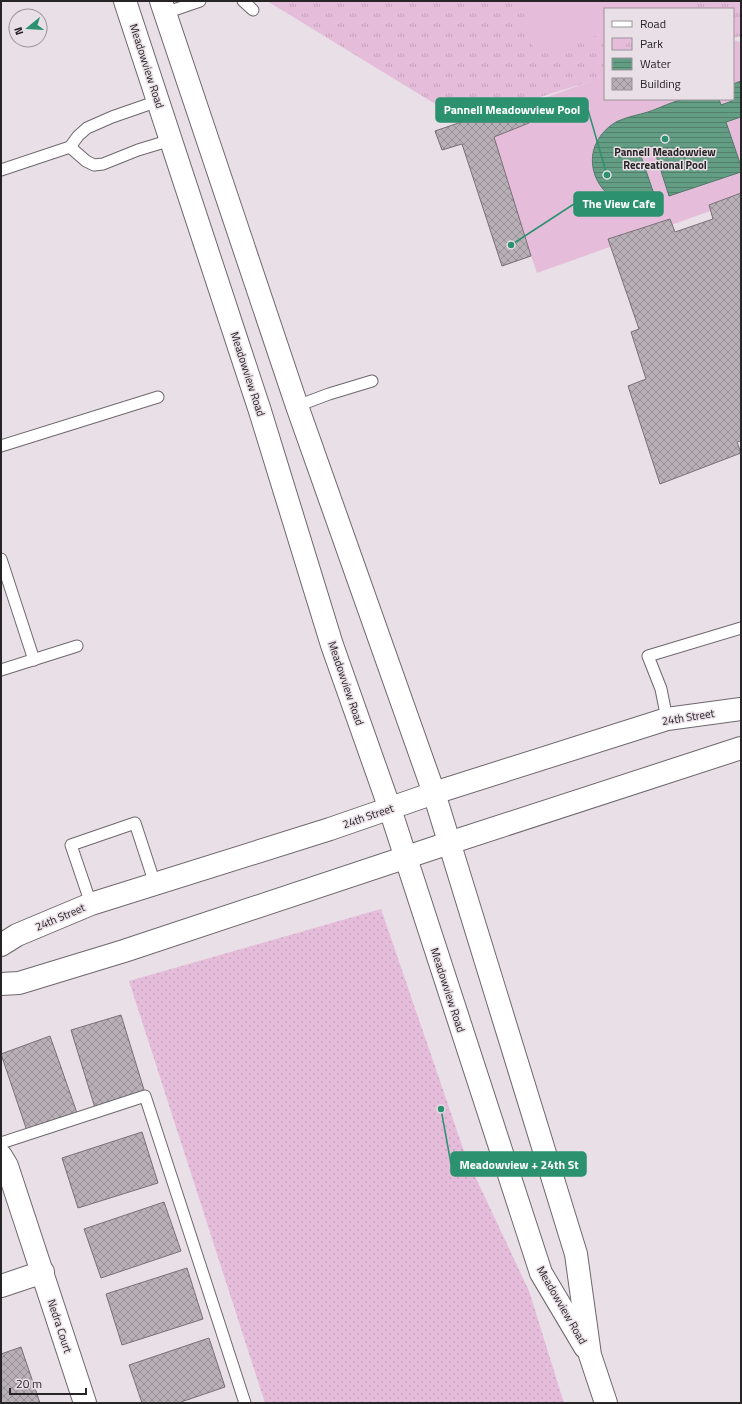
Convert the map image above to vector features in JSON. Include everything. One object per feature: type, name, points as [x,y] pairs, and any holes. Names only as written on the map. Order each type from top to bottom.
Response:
[{"type":"main road","name":"Meadowview Road","points":[[125,1],[260,411],[330,638],[390,809],[541,1273],[590,1355]]},
{"type":"main road","name":"Meadowview Road","points":[[163,7],[297,406],[434,793],[576,1254],[590,1355],[606,1403]]},
{"type":"main road","name":"24th Street","points":[[1,945],[18,935],[91,904],[390,809],[434,793],[667,718],[741,709]]},
{"type":"main road","points":[[1,984],[19,983],[124,951],[741,748]]},
{"type":"main road","name":"Nedra Court","points":[[1,1156],[7,1166],[85,1403]]},
{"type":"main road","points":[[1,1286],[43,1272]]},
{"type":"lane","points":[[163,7],[200,1]]},
{"type":"lane","points":[[243,1],[253,10]]},
{"type":"lane","points":[[1,170],[70,147],[78,136],[87,128],[112,117],[158,101]]},
{"type":"lane","points":[[70,147],[86,161],[94,165],[103,164],[138,150],[171,140]]},
{"type":"lane","points":[[297,406],[329,394],[372,381]]},
{"type":"lane","points":[[1,446],[158,397]]},
{"type":"lane","points":[[1,559],[34,660]]},
{"type":"lane","points":[[667,718],[661,689],[648,656],[741,628]]},
{"type":"lane","points":[[1,670],[77,646]]},
{"type":"lane","points":[[91,904],[71,845],[135,823],[155,884]]},
{"type":"lane","points":[[1,1143],[145,1096],[245,1403]]},
{"type":"green space","points":[[267,1],[741,1],[741,36],[734,38],[734,8],[604,8],[604,77],[463,121]]},
{"type":"green space","points":[[521,1],[707,1],[684,8],[604,8],[604,33],[535,55]]},
{"type":"green space","points":[[734,40],[741,42],[741,200],[537,273],[531,256],[502,266],[462,144],[442,150],[435,131],[523,101],[525,105],[604,76],[604,100],[734,100]]},
{"type":"green space","points":[[381,909],[466,1157],[529,1291],[564,1403],[265,1403],[129,981]]},
{"type":"water","name":"Pannell Meadowview Recreational Pool","points":[[741,81],[741,117],[726,122],[741,166],[741,172],[669,196],[653,146],[639,150],[656,200],[639,205],[623,203],[612,197],[603,189],[597,180],[593,169],[593,157],[595,145],[605,130],[616,122],[680,100],[719,100],[721,105],[734,100],[734,84]]},
{"type":"building","points":[[523,101],[529,123],[494,137],[531,256],[502,266],[462,144],[442,150],[435,131]]},
{"type":"building","points":[[741,193],[741,441],[737,442],[741,453],[660,484],[628,386],[646,379],[631,332],[639,329],[608,239],[670,219],[675,232],[713,219],[709,205]]},
{"type":"building","points":[[121,1015],[145,1093],[95,1108],[71,1030]]},
{"type":"building","points":[[50,1036],[77,1113],[27,1131],[1,1054]]},
{"type":"building","points":[[142,1132],[158,1183],[78,1208],[62,1158]]},
{"type":"building","points":[[164,1202],[181,1251],[101,1278],[84,1229]]},
{"type":"building","points":[[187,1268],[203,1319],[122,1345],[106,1294]]},
{"type":"building","points":[[209,1338],[225,1387],[178,1403],[142,1403],[129,1365]]},
{"type":"building","points":[[21,1347],[40,1403],[1,1403],[1,1354]]},
{"type":"place","name":"Pannell Meadowview Recreational Pool","points":[[665,139]]},
{"type":"place","name":"Pannell Meadowview Pool","points":[[607,175]]},
{"type":"place","name":"The View Cafe","points":[[511,245]]},
{"type":"place","name":"Meadowview + 24th St","points":[[441,1109]]}]
